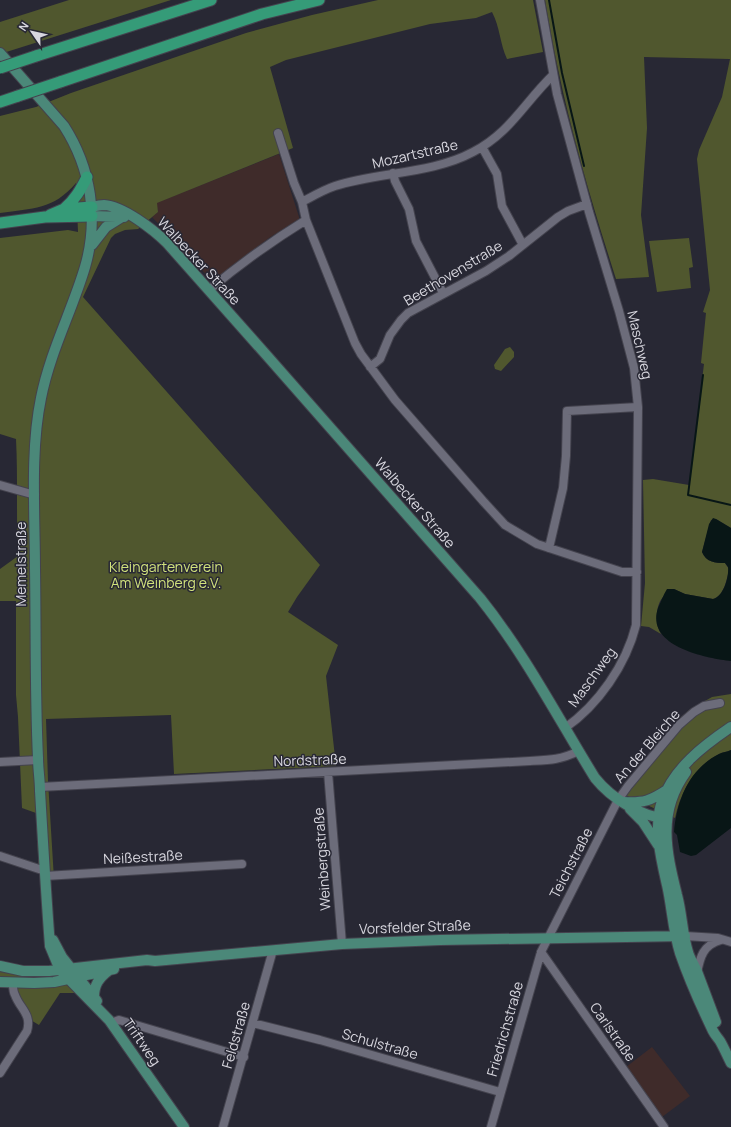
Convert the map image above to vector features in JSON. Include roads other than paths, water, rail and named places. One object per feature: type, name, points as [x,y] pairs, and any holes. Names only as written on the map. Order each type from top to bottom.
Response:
[{"type":"highway","points":[[0,68],[210,0]]},
{"type":"highway","points":[[0,102],[262,14],[319,0]]},
{"type":"highway","points":[[44,217],[64,209],[70,204],[87,177]]},
{"type":"highway","points":[[64,209],[92,211]]},
{"type":"highway","points":[[0,223],[92,211]]},
{"type":"main road","name":"Memelstraße","points":[[0,53],[64,126],[81,159],[87,177],[92,211],[92,233],[85,268],[55,348],[44,384],[38,414],[36,435],[35,495],[38,760],[50,946],[60,970],[74,979],[94,997],[110,1021]]},
{"type":"main road","name":"Walbecker Straße","points":[[92,211],[107,206],[123,210],[126,216],[155,231],[209,290],[480,598],[501,624],[595,778],[620,801],[663,818]]},
{"type":"main road","points":[[90,248],[106,227],[126,216]]},
{"type":"main road","points":[[721,1042],[719,1030],[697,973],[680,937],[680,908],[669,862],[667,839],[660,807],[667,790],[684,764],[731,727]]},
{"type":"main road","points":[[731,735],[703,755],[685,773],[663,818],[659,846],[688,974],[714,1032],[721,1042],[731,1063]]},
{"type":"main road","points":[[620,801],[635,802],[652,800],[667,790]]},
{"type":"main road","points":[[620,801],[643,822],[659,846]]},
{"type":"main road","name":"Memelstraße","points":[[49,929],[56,947],[71,969],[74,979]]},
{"type":"main road","name":"Vorsfelder Straße","points":[[0,982],[41,983],[74,979],[109,970],[148,965],[155,962],[342,944],[440,940],[680,937]]},
{"type":"main road","points":[[32,971],[40,967],[46,961],[50,946]]},
{"type":"main road","name":"Vorsfelder Straße","points":[[0,966],[32,971],[71,969],[147,960],[155,962]]},
{"type":"main road","points":[[94,997],[96,984],[100,977],[109,970]]},
{"type":"main road","name":"Triftweg","points":[[74,979],[110,1021],[184,1127]]},
{"type":"street","name":"Maschweg","points":[[540,0],[553,75],[587,204],[619,311],[634,368],[638,407],[636,625],[628,650],[612,678],[594,702],[579,718],[565,728]]},
{"type":"street","name":"Mozartstraße","points":[[302,202],[335,186],[454,160],[482,147],[513,122],[539,89],[553,75]]},
{"type":"street","points":[[278,133],[292,177],[302,202],[306,220],[355,343],[394,400],[505,525],[537,544],[622,572],[637,572]]},
{"type":"street","points":[[482,147],[497,174],[502,206],[522,245]]},
{"type":"street","points":[[393,173],[409,209],[416,242],[443,293]]},
{"type":"street","name":"Beethovenstraße","points":[[370,367],[380,359],[390,335],[400,320],[443,293],[486,271],[568,211],[587,204]]},
{"type":"street","points":[[209,290],[241,263],[270,242],[306,220]]},
{"type":"street","points":[[550,548],[563,488],[567,411],[638,407]]},
{"type":"street","points":[[0,485],[35,495]]},
{"type":"street","name":"An der Bleiche","points":[[620,801],[633,780],[679,725],[699,709],[708,705],[720,703]]},
{"type":"street","name":"Nordstraße","points":[[40,787],[551,760],[566,757],[579,751]]},
{"type":"street","points":[[0,762],[38,760]]},
{"type":"street","name":"Weinbergstraße","points":[[328,772],[342,944]]},
{"type":"street","name":"Teichstraße","points":[[547,939],[620,801]]},
{"type":"street","points":[[0,856],[45,873]]},
{"type":"street","name":"Neißestraße","points":[[45,873],[242,864]]},
{"type":"street","points":[[680,937],[729,941]]},
{"type":"street","name":"Friedrichstraße","points":[[491,1127],[541,952],[547,939]]},
{"type":"street","points":[[697,973],[702,952],[711,943],[729,941]]},
{"type":"street","name":"Feldstraße","points":[[223,1127],[273,950]]},
{"type":"street","name":"Carlstraße","points":[[541,952],[664,1127]]},
{"type":"street","points":[[0,1073],[27,1031],[29,1024],[27,1016],[14,995],[13,983]]},
{"type":"street","points":[[110,1021],[119,1020],[244,1057]]},
{"type":"street","name":"Schulstraße","points":[[253,1023],[320,1040],[500,1092]]},
{"type":"waterway","points":[[549,0],[562,73],[584,166]]},
{"type":"waterway","points":[[703,375],[688,495],[731,505]]},
{"type":"park label","name":"Kleingartenverein Am Weinberg e.V.","points":[[166,576]]}]
